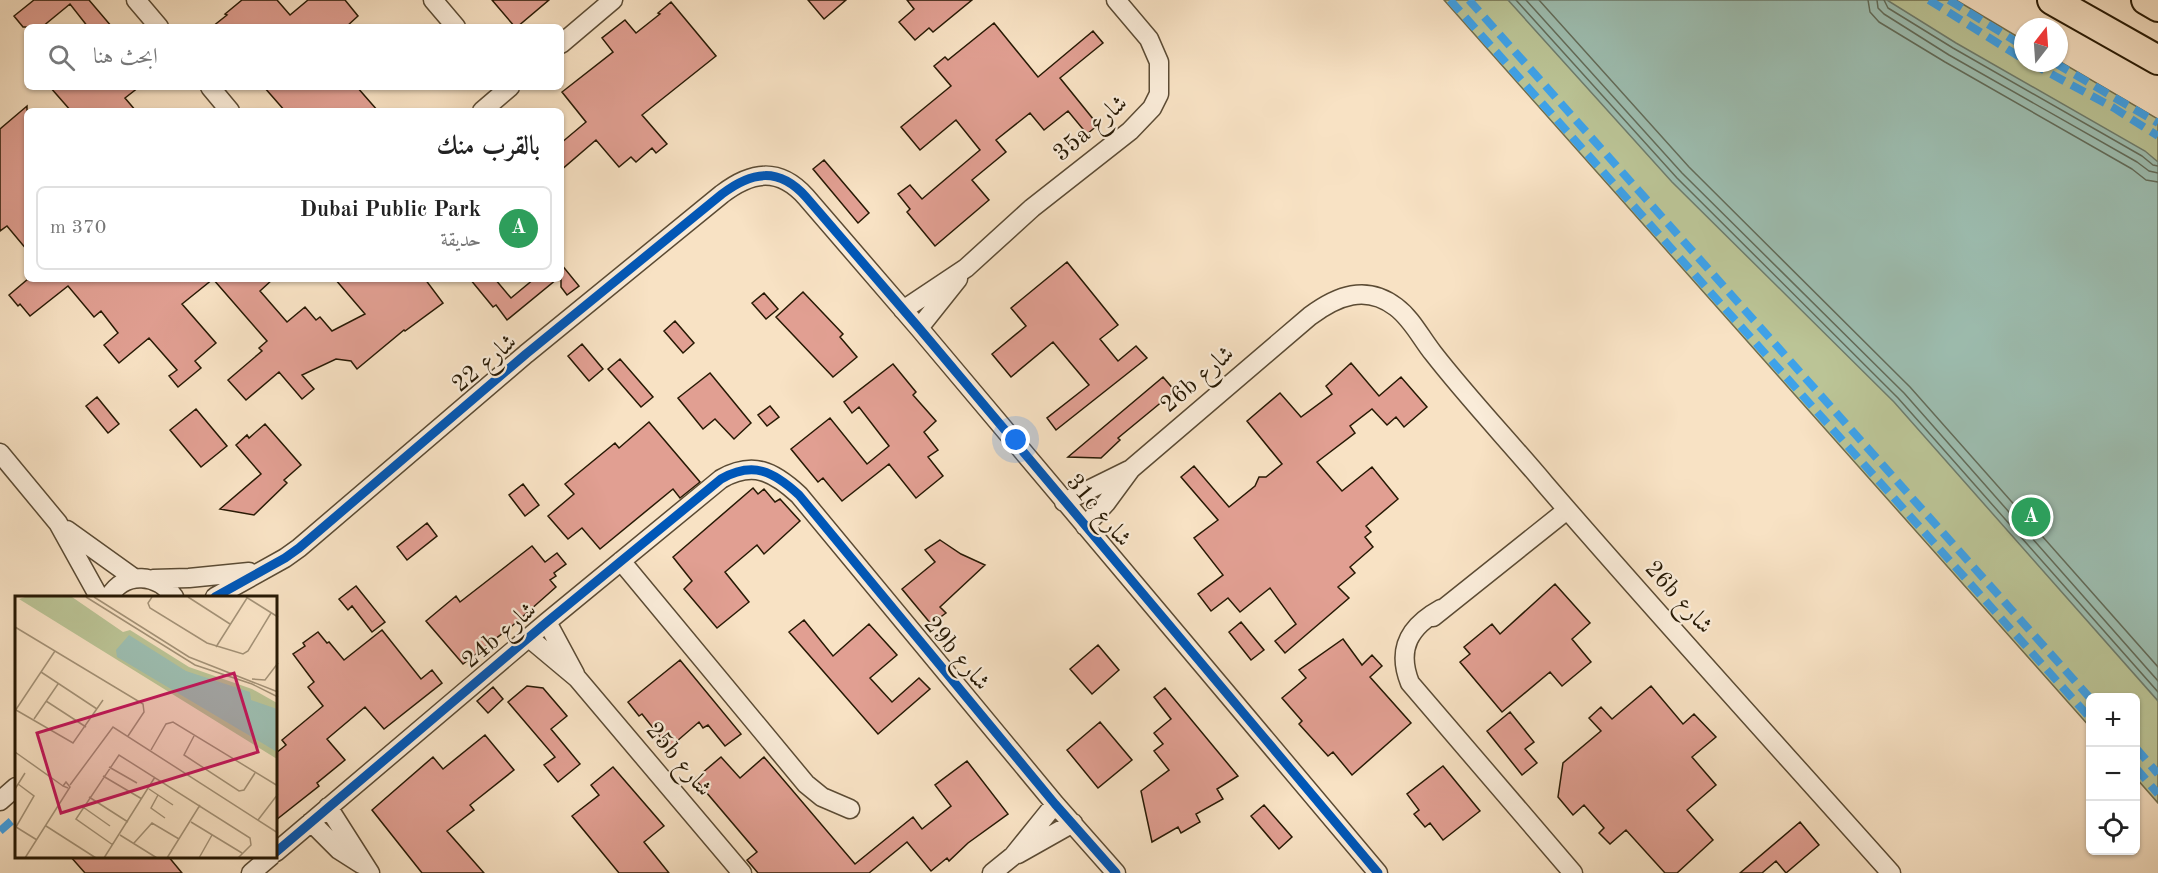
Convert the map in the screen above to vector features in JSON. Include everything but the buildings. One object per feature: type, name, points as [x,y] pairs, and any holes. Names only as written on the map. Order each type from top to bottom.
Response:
[{"type":"main road","points":[[2052,0],[2158,60]]},
{"type":"main road","points":[[2146,0],[2158,7]]},
{"type":"street","points":[[136,0],[156,24]]},
{"type":"street","points":[[433,0],[453,24]]},
{"type":"street","points":[[564,41],[613,0]]},
{"type":"street","name":"35a شارع","points":[[903,310],[966,268],[1032,208],[1130,131],[1152,108],[1159,94],[1159,62],[1149,39],[1116,0]]},
{"type":"street","points":[[212,90],[228,108]]},
{"type":"street","points":[[485,108],[506,90]]},
{"type":"street","name":"شارع 22","points":[[217,596],[285,558],[337,517],[526,354],[733,185],[752,176],[768,175],[783,179]]},
{"type":"street","name":"31c شارع","points":[[783,179],[800,190],[919,328],[1377,873]]},
{"type":"street","name":"35a شارع","points":[[919,328],[966,268]]},
{"type":"street","name":"26b شارع","points":[[1085,526],[1106,503],[1131,469],[1296,327],[1339,297],[1358,294],[1380,298],[1397,307],[1433,353],[1567,510],[1891,873]]},
{"type":"street","points":[[0,453],[58,523],[98,596]]},
{"type":"street","name":"24b شارع","points":[[278,850],[546,621],[721,479],[734,472],[760,469]]},
{"type":"street","name":"29b شارع","points":[[760,469],[788,485],[799,495],[1055,804],[1116,873]]},
{"type":"street","name":"26b شارع","points":[[1064,502],[1131,469]]},
{"type":"street","points":[[1567,510],[1418,625],[1406,646],[1404,659],[1410,683],[1573,873]]},
{"type":"street","points":[[58,523],[134,578],[118,586],[110,596]]},
{"type":"street","points":[[621,561],[806,784],[822,797],[850,809]]},
{"type":"street","name":"شارع 22","points":[[134,578],[225,575],[262,570]]},
{"type":"street","points":[[153,579],[165,586],[173,596]]},
{"type":"street","name":"25b شارع","points":[[546,621],[577,678]]},
{"type":"street","name":"25b شارع","points":[[528,638],[577,678],[742,873]]},
{"type":"street","points":[[0,801],[15,788]]},
{"type":"street","points":[[992,873],[1013,856],[1055,804]]},
{"type":"street","points":[[328,807],[366,869]]},
{"type":"street","points":[[311,822],[339,850],[366,869]]},
{"type":"street","points":[[1013,856],[1043,842],[1073,823]]},
{"type":"street","points":[[251,873],[269,858]]},
{"type":"green space","points":[[1444,0],[1956,0],[2014,35],[2014,72],[2068,72],[2068,66],[2158,119],[2158,803],[2140,783],[2140,693],[2086,693],[2086,722]]},
{"type":"water","points":[[1508,0],[1887,0],[1956,43],[2145,151],[2158,162],[2158,701],[1894,402],[1672,182]]},
{"type":"marked path","points":[[1450,0],[2086,714]]},
{"type":"marked path","points":[[1469,0],[2086,694]]},
{"type":"marked path","points":[[1929,0],[2014,53]]},
{"type":"marked path","points":[[1949,0],[2014,40]]},
{"type":"marked path","points":[[2068,71],[2158,123]]},
{"type":"marked path","points":[[2048,72],[2114,108],[2158,136]]},
{"type":"marked path","points":[[2140,753],[2158,774]]},
{"type":"marked path","points":[[2140,773],[2158,794]]},
{"type":"marked path","points":[[0,831],[15,818]]},
{"type":"cycle path","points":[[217,596],[299,548],[526,354],[722,194],[733,186],[755,177],[775,177],[796,187],[806,197],[1378,873]]},
{"type":"cycle path","points":[[278,850],[547,622],[721,479],[732,474],[753,470],[771,475],[799,495],[1055,804],[1116,873]]},
{"type":"place","name":"Dubai Public Park","points":[[2031,517]]}]
